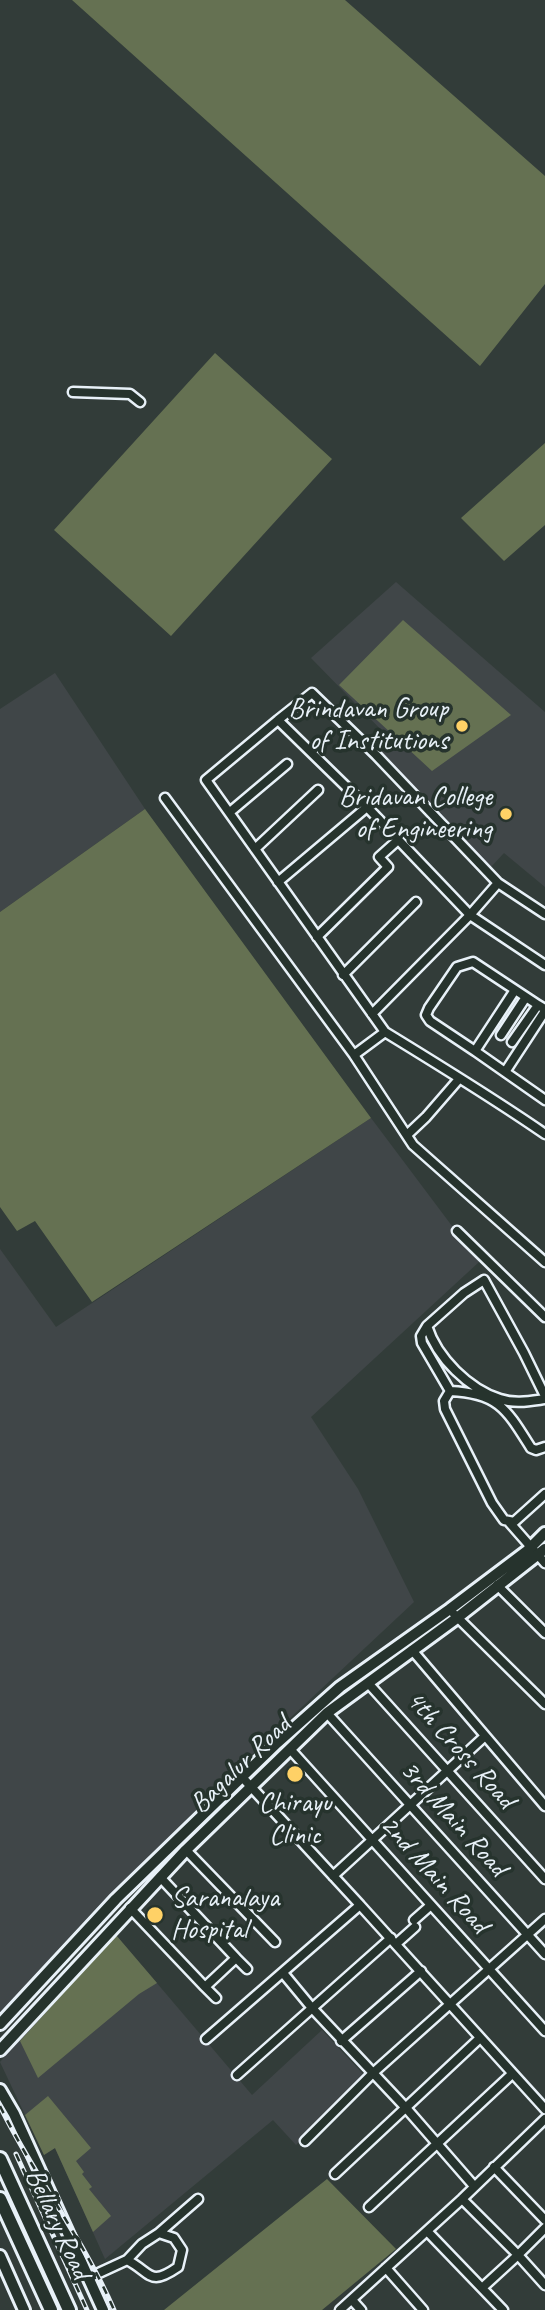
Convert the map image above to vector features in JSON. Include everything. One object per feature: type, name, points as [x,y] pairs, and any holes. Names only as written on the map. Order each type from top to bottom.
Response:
[{"type":"highway","name":"Bellary Road","points":[[0,2159],[69,2310]]},
{"type":"highway","name":"Bellary Road","points":[[0,2199],[51,2310]]},
{"type":"main road","name":"Bagalur Road","points":[[0,2024],[116,1899],[242,1777],[340,1688],[497,1586],[539,1554],[545,1533]]},
{"type":"main road","name":"Bagalur Road","points":[[0,2050],[186,1850],[327,1713],[412,1650],[454,1614],[539,1554]]},
{"type":"main road","points":[[0,2090],[14,2114],[103,2310]]},
{"type":"main road","points":[[0,2256],[24,2310]]},
{"type":"street","points":[[73,392],[131,394],[139,402]]},
{"type":"street","points":[[545,914],[498,883],[376,755],[312,693],[205,780],[385,1032],[486,1093],[545,1134]]},
{"type":"street","points":[[278,720],[368,807],[470,915],[545,965]]},
{"type":"street","points":[[230,812],[286,764]]},
{"type":"street","points":[[255,849],[318,790]]},
{"type":"street","points":[[165,798],[354,1055],[413,1144],[545,1262]]},
{"type":"street","points":[[278,883],[368,807]]},
{"type":"street","points":[[317,937],[388,867],[379,857],[398,840]]},
{"type":"street","points":[[372,1014],[498,883]]},
{"type":"street","points":[[344,975],[416,902]]},
{"type":"street","points":[[543,1008],[473,962],[457,967],[429,1007],[426,1016],[545,1099]]},
{"type":"street","points":[[475,1051],[516,990]]},
{"type":"street","points":[[501,1035],[526,997]]},
{"type":"street","points":[[512,1042],[543,1008]]},
{"type":"street","points":[[505,1072],[543,1008]]},
{"type":"street","points":[[354,1055],[385,1032]]},
{"type":"street","points":[[408,1134],[459,1079]]},
{"type":"street","points":[[457,1231],[545,1317]]},
{"type":"street","points":[[427,1326],[429,1335],[451,1365],[480,1389],[501,1399],[524,1402],[545,1398],[484,1280],[464,1293],[427,1326],[421,1336],[422,1343],[450,1391]]},
{"type":"street","points":[[450,1391],[479,1394],[494,1402],[513,1417],[531,1448],[536,1450],[545,1447]]},
{"type":"street","points":[[450,1391],[444,1401],[445,1409],[492,1503],[504,1520],[539,1554]]},
{"type":"street","points":[[509,1522],[522,1517],[545,1494]]},
{"type":"street","points":[[497,1586],[545,1633]]},
{"type":"street","points":[[454,1614],[545,1704]]},
{"type":"street","points":[[412,1650],[545,1806]]},
{"type":"street","name":"4th Cross Road","points":[[368,1683],[545,1879]]},
{"type":"street","name":"3rd Main Road","points":[[327,1713],[545,1954]]},
{"type":"street","points":[[333,1876],[484,1737]]},
{"type":"street","name":"2nd Main Road","points":[[290,1749],[545,2031]]},
{"type":"street","points":[[242,1777],[545,2109]]},
{"type":"street","points":[[186,1850],[275,1942]]},
{"type":"street","points":[[160,1877],[247,1969]]},
{"type":"street","points":[[206,2039],[360,1905]]},
{"type":"street","points":[[237,2075],[312,2008],[415,1924],[431,1905]]},
{"type":"street","points":[[130,1908],[216,1998]]},
{"type":"street","points":[[305,2141],[373,2073],[545,1919]]},
{"type":"street","points":[[205,1987],[236,1958]]},
{"type":"street","points":[[341,2042],[421,1971]]},
{"type":"street","points":[[283,1973],[341,2042],[406,2108],[474,2186]]},
{"type":"street","points":[[335,2174],[480,2038]]},
{"type":"street","points":[[369,2207],[512,2074]]},
{"type":"street","points":[[340,2310],[545,2119]]},
{"type":"street","points":[[494,2167],[545,2220]]},
{"type":"street","points":[[88,2278],[127,2260],[142,2244],[198,2199]]},
{"type":"street","points":[[462,2199],[545,2285]]},
{"type":"street","points":[[482,2288],[545,2228]]},
{"type":"street","points":[[427,2231],[503,2310]]},
{"type":"street","points":[[127,2260],[151,2277],[163,2278],[178,2267],[182,2250],[174,2238],[159,2233]]},
{"type":"street","points":[[386,2268],[423,2310]]},
{"type":"street","points":[[352,2300],[361,2310]]},
{"type":"shaded area","name":"Brindavan Group of Institutions","points":[[396,582],[545,712],[545,887],[504,853],[489,869],[379,753],[392,741],[311,658]]},
{"type":"shaded area","points":[[55,673],[145,809],[0,912],[0,709]]},
{"type":"shaded area","points":[[371,1118],[479,1262],[311,1417],[358,1489],[414,1602],[272,1735],[98,1906],[0,2013],[0,1249],[56,1327]]},
{"type":"shaded area","points":[[116,1935],[252,2095],[322,2030],[364,2075],[296,2145],[273,2120],[105,2259],[55,2148],[44,2155],[0,2062]]},
{"type":"green space","points":[[72,0],[345,0],[545,176],[545,284],[480,366]]},
{"type":"green space","points":[[215,353],[332,459],[171,636],[54,530]]},
{"type":"green space","points":[[545,443],[545,525],[504,561],[461,518]]},
{"type":"green space","points":[[403,620],[511,715],[432,771],[339,685]]},
{"type":"green space","points":[[145,809],[371,1118],[92,1302],[35,1221],[17,1231],[0,1207],[0,912]]},
{"type":"green space","points":[[116,1935],[157,1983],[139,1994],[38,2078],[20,2041]]},
{"type":"green space","points":[[48,2096],[91,2148],[76,2161],[92,2187],[89,2189],[111,2216],[93,2232],[55,2148],[44,2155],[25,2115]]},
{"type":"green space","points":[[327,2179],[396,2249],[322,2310],[164,2310]]},
{"type":"railway","points":[[0,2106],[102,2283],[114,2310]]},
{"type":"railway","points":[[16,2154],[87,2310]]},
{"type":"place","name":"Brindavan Group of Institutions","points":[[462,726]]},
{"type":"place","name":"Bridavan College of Engineering","points":[[506,814]]},
{"type":"place","name":"Chirayu Clinic","points":[[295,1774]]},
{"type":"place","name":"Saranalaya Hospital","points":[[155,1915]]}]
